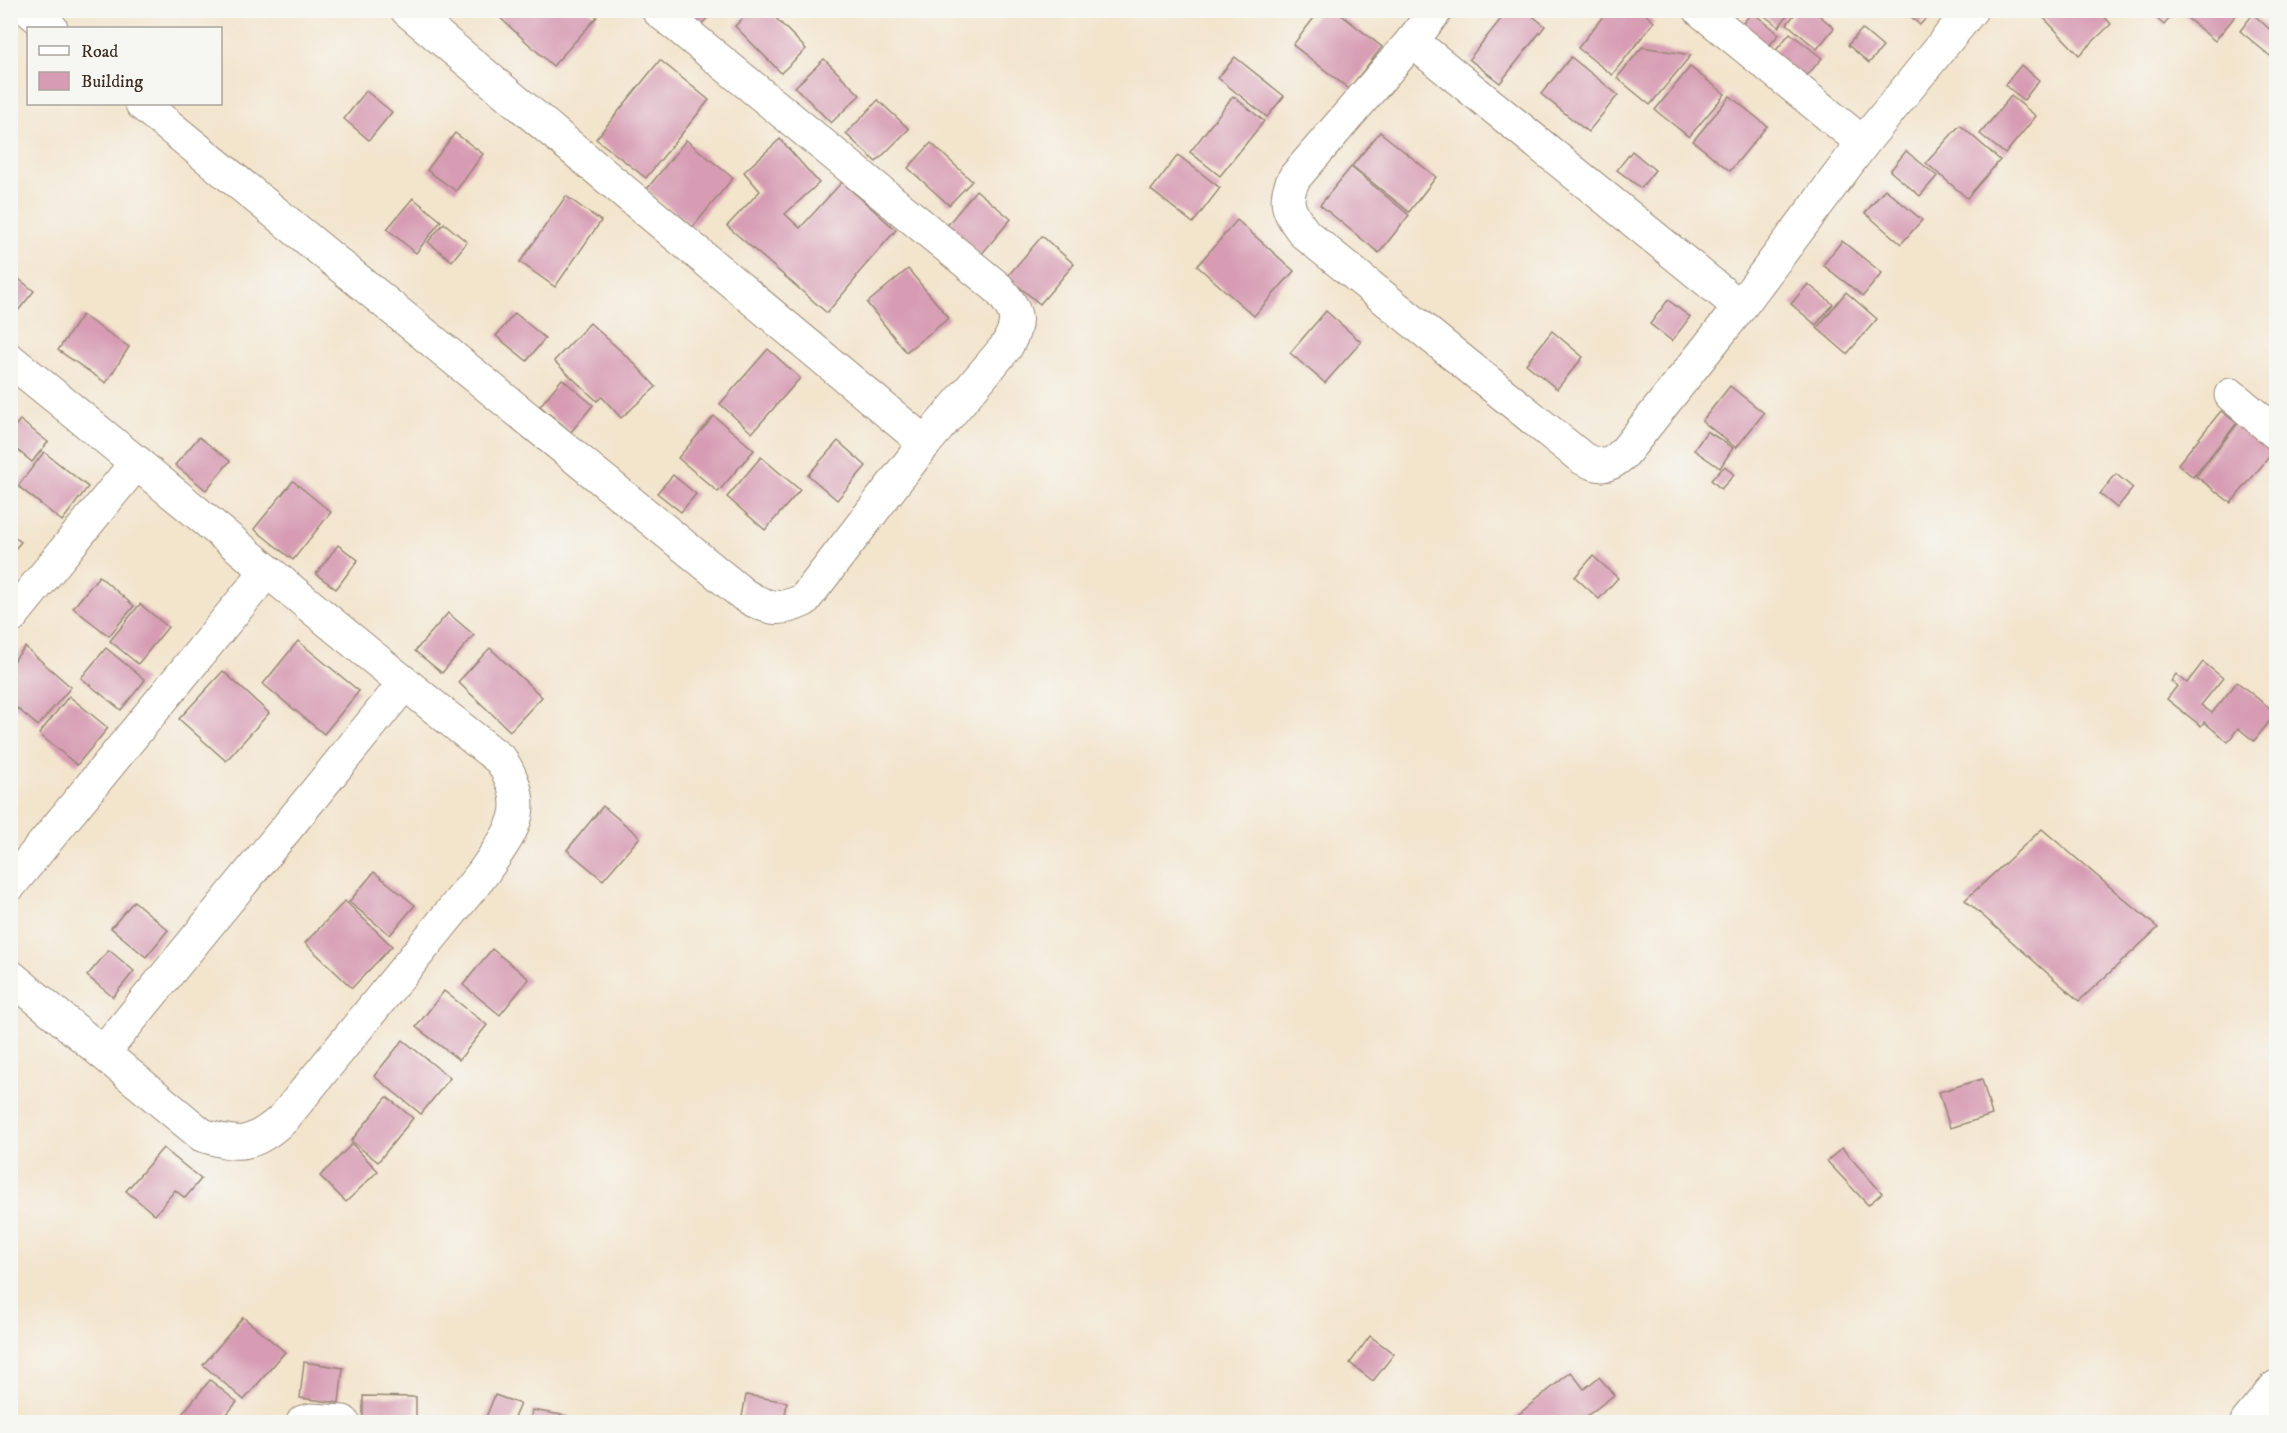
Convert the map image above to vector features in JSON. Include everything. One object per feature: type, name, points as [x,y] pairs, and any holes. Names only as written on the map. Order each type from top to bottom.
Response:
[{"type":"street","points":[[28,10],[50,27]]},
{"type":"street","points":[[407,10],[926,443]]},
{"type":"street","points":[[143,105],[735,588],[762,606],[776,608],[790,606],[804,600],[926,443],[1006,347],[1017,322],[1015,312],[1010,301],[998,288],[658,10]]},
{"type":"street","points":[[1436,10],[1295,177],[1288,189],[1287,202],[1292,216],[1314,242],[1573,450],[1597,465],[1608,466],[1624,453],[1740,307],[1863,143],[1971,10]]},
{"type":"street","points":[[1700,10],[1863,143]]},
{"type":"street","points":[[1412,41],[1740,307]]},
{"type":"street","points":[[10,360],[137,462],[404,684],[501,760],[512,776],[518,796],[517,816],[509,835],[483,873],[283,1119],[267,1133],[248,1142],[228,1143],[202,1135],[10,976]]},
{"type":"street","points":[[2231,395],[2277,433]]},
{"type":"street","points":[[10,618],[137,462]]},
{"type":"street","points":[[10,885],[267,571]]},
{"type":"street","points":[[103,1053],[404,684]]},
{"type":"street","points":[[2247,1422],[2277,1387]]},
{"type":"street","points":[[303,1422],[311,1420],[343,1422]]},
{"type":"building","points":[[501,10],[589,10],[597,17],[553,66],[497,15]]},
{"type":"building","points":[[677,10],[715,10],[696,30]]},
{"type":"building","points":[[751,10],[768,10],[806,49],[781,73],[735,26]]},
{"type":"building","points":[[1320,10],[1335,10],[1382,47],[1349,89],[1293,45]]},
{"type":"building","points":[[1508,10],[1525,10],[1545,26],[1500,83],[1469,59]]},
{"type":"building","points":[[1608,10],[1641,10],[1654,22],[1612,75],[1578,48]]},
{"type":"building","points":[[1757,10],[1791,10],[1779,27]]},
{"type":"building","points":[[1798,10],[1813,10],[1834,28],[1817,49],[1787,24]]},
{"type":"building","points":[[1903,10],[1933,10],[1920,25]]},
{"type":"building","points":[[2045,10],[2098,10],[2111,24],[2079,55],[2041,15]]},
{"type":"building","points":[[2147,10],[2176,10],[2164,25]]},
{"type":"building","points":[[2182,10],[2240,10],[2215,41],[2180,12]]},
{"type":"building","points":[[1752,12],[1779,34],[1764,52],[1738,30]]},
{"type":"building","points":[[2253,14],[2276,35],[2276,61],[2240,31]]},
{"type":"building","points":[[1862,29],[1883,47],[1869,63],[1848,45]]},
{"type":"building","points":[[1790,33],[1822,58],[1804,79],[1773,54]]},
{"type":"building","points":[[1642,47],[1691,55],[1650,105],[1617,78]]},
{"type":"building","points":[[1235,57],[1284,96],[1267,117],[1218,78]]},
{"type":"building","points":[[1571,57],[1618,95],[1588,132],[1541,94]]},
{"type":"building","points":[[824,59],[860,95],[831,123],[795,87]]},
{"type":"building","points":[[660,60],[709,100],[646,178],[596,139]]},
{"type":"building","points":[[2021,65],[2039,80],[2024,100],[2005,85]]},
{"type":"building","points":[[1690,67],[1725,94],[1689,137],[1655,110]]},
{"type":"building","points":[[366,91],[392,112],[369,140],[344,119]]},
{"type":"building","points":[[1233,96],[1264,121],[1220,176],[1190,152]]},
{"type":"building","points":[[1730,96],[1767,126],[1730,171],[1693,141]]},
{"type":"building","points":[[2011,96],[2036,116],[2005,154],[1980,134]]},
{"type":"building","points":[[878,100],[909,129],[876,162],[846,134]]},
{"type":"building","points":[[1960,125],[2000,160],[1967,198],[1926,163]]},
{"type":"building","points":[[1380,132],[1436,177],[1409,212],[1352,166]]},
{"type":"building","points":[[455,133],[483,154],[456,191],[427,170]]},
{"type":"building","points":[[780,139],[819,183],[785,214],[800,228],[842,182],[896,230],[827,313],[727,226],[760,191],[744,172]]},
{"type":"building","points":[[686,140],[733,178],[693,227],[647,189]]},
{"type":"building","points":[[931,143],[972,181],[949,205],[908,168]]},
{"type":"building","points":[[1632,151],[1655,170],[1641,188],[1617,170]]},
{"type":"building","points":[[1906,151],[1937,176],[1920,196],[1890,171]]},
{"type":"building","points":[[1178,155],[1220,188],[1193,223],[1151,190]]},
{"type":"building","points":[[1351,167],[1409,215],[1379,253],[1320,205]]},
{"type":"building","points":[[1885,189],[1922,220],[1901,244],[1865,213]]},
{"type":"building","points":[[976,190],[1011,219],[980,256],[946,227]]},
{"type":"building","points":[[566,196],[601,221],[555,287],[520,262]]},
{"type":"building","points":[[413,198],[441,221],[416,253],[387,229]]},
{"type":"building","points":[[1237,220],[1294,271],[1254,316],[1197,266]]},
{"type":"building","points":[[444,223],[467,242],[452,261],[428,242]]},
{"type":"building","points":[[1042,236],[1074,264],[1040,304],[1007,277]]},
{"type":"building","points":[[1842,241],[1882,273],[1863,296],[1823,265]]},
{"type":"building","points":[[908,269],[949,318],[906,352],[867,303]]},
{"type":"building","points":[[10,272],[34,291],[13,317],[10,315]]},
{"type":"building","points":[[1808,284],[1833,304],[1816,325],[1791,304]]},
{"type":"building","points":[[1846,292],[1877,319],[1847,354],[1817,328]]},
{"type":"building","points":[[1668,300],[1690,317],[1672,341],[1650,324]]},
{"type":"building","points":[[1326,311],[1361,342],[1325,383],[1290,353]]},
{"type":"building","points":[[515,313],[545,338],[527,361],[496,336]]},
{"type":"building","points":[[82,315],[129,347],[106,383],[58,350]]},
{"type":"building","points":[[590,323],[633,362],[656,387],[621,418],[602,397],[597,401],[554,361]]},
{"type":"building","points":[[1552,331],[1583,357],[1557,389],[1526,364]]},
{"type":"building","points":[[768,349],[800,378],[752,433],[720,404]]},
{"type":"building","points":[[562,379],[593,405],[571,432],[540,406]]},
{"type":"building","points":[[1730,386],[1764,413],[1736,448],[1702,421]]},
{"type":"building","points":[[2221,411],[2237,423],[2193,477],[2178,464]]},
{"type":"building","points":[[714,416],[754,450],[718,492],[678,458]]},
{"type":"building","points":[[20,420],[48,442],[32,462],[10,444],[10,432]]},
{"type":"building","points":[[2239,422],[2274,451],[2231,503],[2196,476]]},
{"type":"building","points":[[1707,431],[1733,448],[1720,468],[1694,450]]},
{"type":"building","points":[[199,437],[230,461],[206,490],[175,465]]},
{"type":"building","points":[[838,441],[866,466],[837,500],[808,475]]},
{"type":"building","points":[[44,452],[88,487],[62,521],[18,486]]},
{"type":"building","points":[[761,457],[800,490],[765,530],[727,497]]},
{"type":"building","points":[[1725,466],[1734,475],[1721,489],[1711,480]]},
{"type":"building","points":[[2116,474],[2133,488],[2117,508],[2100,494]]},
{"type":"building","points":[[673,475],[696,494],[681,512],[657,493]]},
{"type":"building","points":[[293,481],[331,512],[293,560],[254,529]]},
{"type":"building","points":[[10,534],[21,542],[10,555]]},
{"type":"building","points":[[338,545],[358,560],[336,589],[316,574]]},
{"type":"building","points":[[1593,556],[1618,578],[1599,599],[1575,577]]},
{"type":"building","points":[[99,576],[134,606],[109,636],[73,608]]},
{"type":"building","points":[[140,604],[168,627],[138,664],[110,641]]},
{"type":"building","points":[[448,613],[474,635],[442,673],[415,651]]},
{"type":"building","points":[[298,641],[359,691],[324,734],[263,684]]},
{"type":"building","points":[[25,647],[71,687],[38,726],[10,702],[10,665]]},
{"type":"building","points":[[106,648],[145,680],[121,710],[81,678]]},
{"type":"building","points":[[490,648],[542,697],[510,731],[458,682]]},
{"type":"building","points":[[2203,662],[2223,678],[2201,705],[2212,713],[2237,682],[2276,713],[2254,741],[2238,728],[2228,742],[2204,722],[2201,726],[2167,699],[2177,686],[2171,681],[2176,674],[2187,683]]},
{"type":"building","points":[[223,671],[269,713],[226,761],[179,719]]},
{"type":"building","points":[[69,696],[108,728],[77,765],[39,734]]},
{"type":"building","points":[[603,806],[640,837],[603,880],[567,850]]},
{"type":"building","points":[[2042,829],[2158,928],[2079,1001],[1965,900]]},
{"type":"building","points":[[374,872],[415,905],[390,935],[349,902]]},
{"type":"building","points":[[134,901],[168,930],[146,957],[111,928]]},
{"type":"building","points":[[345,901],[392,946],[352,988],[305,943]]},
{"type":"building","points":[[492,949],[529,979],[500,1015],[463,985]]},
{"type":"building","points":[[109,950],[134,971],[113,997],[87,976]]},
{"type":"building","points":[[444,991],[487,1025],[459,1060],[416,1027]]},
{"type":"building","points":[[403,1040],[450,1078],[421,1114],[374,1076]]},
{"type":"building","points":[[1982,1079],[1992,1115],[1950,1128],[1939,1092]]},
{"type":"building","points":[[387,1097],[413,1118],[378,1162],[351,1141]]},
{"type":"building","points":[[352,1144],[378,1171],[346,1202],[320,1176]]},
{"type":"building","points":[[163,1148],[201,1179],[185,1198],[175,1190],[155,1215],[126,1191]]},
{"type":"building","points":[[1842,1148],[1882,1193],[1868,1205],[1827,1161]]},
{"type":"building","points":[[243,1317],[285,1352],[244,1400],[203,1365]]},
{"type":"building","points":[[1370,1336],[1394,1354],[1373,1381],[1350,1363]]},
{"type":"building","points":[[304,1362],[343,1368],[339,1403],[300,1398]]},
{"type":"building","points":[[1571,1372],[1584,1389],[1599,1377],[1614,1395],[1579,1422],[1509,1422]]},
{"type":"building","points":[[210,1380],[237,1402],[220,1422],[192,1422],[182,1414]]},
{"type":"building","points":[[495,1395],[520,1404],[512,1422],[484,1422]]},
{"type":"building","points":[[746,1395],[787,1402],[784,1422],[741,1422]]},
{"type":"building","points":[[363,1396],[416,1397],[416,1419],[363,1418]]},
{"type":"building","points":[[532,1410],[568,1416],[567,1422],[530,1422]]}]
